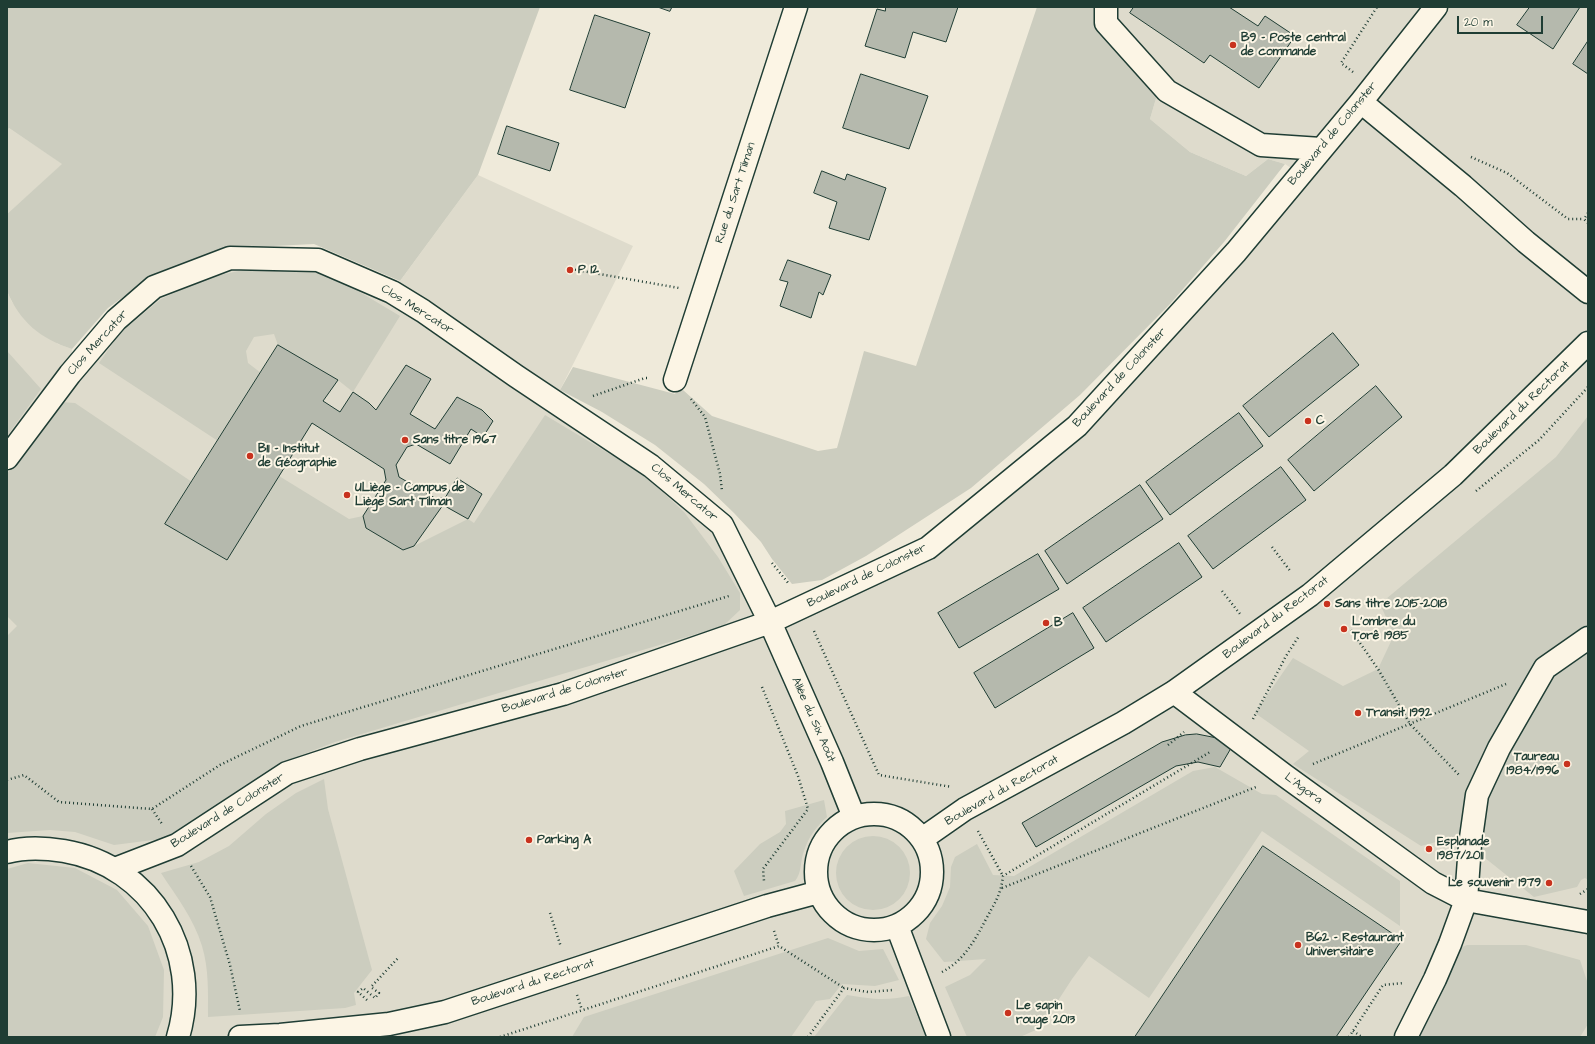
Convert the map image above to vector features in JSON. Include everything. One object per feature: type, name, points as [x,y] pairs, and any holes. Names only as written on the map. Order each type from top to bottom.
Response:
[{"type":"street","name":"Rue du Sart Tilman","points":[[675,380],[796,7]]},
{"type":"street","points":[[1106,7],[1106,23],[1168,91],[1261,145],[1321,148]]},
{"type":"street","name":"Boulevard de Colonster","points":[[115,869],[178,845],[287,773],[360,749],[563,694],[770,622],[928,548],[1077,426],[1236,252],[1367,94],[1436,7]]},
{"type":"street","points":[[1367,94],[1464,186],[1526,242],[1588,292]]},
{"type":"street","name":"Clos Mercator","points":[[7,458],[70,374],[116,320],[154,287],[230,258],[318,260],[392,292],[423,311],[503,367],[651,466],[722,525],[770,622]]},
{"type":"street","name":"Boulevard du Rectorat","points":[[922,838],[965,809],[1123,723],[1174,692],[1310,595],[1447,480],[1588,343]]},
{"type":"street","name":"Allée du Six Août","points":[[770,622],[832,762],[854,818]]},
{"type":"street","points":[[1406,1037],[1435,979],[1466,900],[1470,845],[1477,795],[1499,748],[1545,668],[1588,638]]},
{"type":"street","name":"L'Agora","points":[[1174,692],[1433,883],[1466,900],[1588,922]]},
{"type":"street","points":[[873,814],[892,816],[909,825],[922,838],[932,862],[931,888],[918,911],[897,926],[874,930],[851,925],[832,912],[819,892],[816,870],[821,848],[835,829],[854,818],[873,814]]},
{"type":"street","points":[[8,851],[46,848],[82,854],[115,869],[143,891],[165,919],[179,951],[185,985],[183,1020],[178,1037]]},
{"type":"street","name":"Boulevard du Rectorat","points":[[240,1037],[280,1036],[389,1024],[445,1012],[767,906],[819,892]]},
{"type":"street","points":[[897,926],[939,1037]]},
{"type":"path","points":[[1367,94],[1341,63],[1377,7]]},
{"type":"path","points":[[1467,156],[1507,173],[1568,219],[1584,219],[1588,223]]},
{"type":"path","points":[[1584,219],[1588,213]]},
{"type":"path","points":[[571,269],[704,292]]},
{"type":"path","points":[[567,409],[579,400],[646,378],[675,380],[705,417],[720,474],[724,503],[722,525]]},
{"type":"path","points":[[1472,494],[1539,440],[1588,387]]},
{"type":"path","points":[[1272,547],[1291,572]]},
{"type":"path","points":[[7,780],[24,775],[59,802],[152,809],[220,765],[301,726],[754,589]]},
{"type":"path","points":[[1222,591],[1241,616]]},
{"type":"path","points":[[803,607],[880,775],[952,786],[1003,876],[1002,888],[997,901],[968,950],[956,963],[938,974]]},
{"type":"path","points":[[1351,630],[1378,669],[1410,724],[1477,795]]},
{"type":"path","points":[[1003,876],[1235,738],[1255,717],[1286,656],[1299,636]]},
{"type":"path","points":[[762,687],[798,776],[808,809],[763,869],[767,906],[779,946],[844,988],[868,992],[896,990]]},
{"type":"path","points":[[152,809],[178,845],[210,896],[230,965],[246,1036]]},
{"type":"path","points":[[550,913],[560,944]]},
{"type":"path","points":[[500,1037],[779,946]]},
{"type":"path","points":[[358,992],[363,988],[374,998],[379,993],[371,987],[399,957]]},
{"type":"path","points":[[1349,1037],[1383,985],[1435,979]]},
{"type":"path","points":[[808,1037],[844,988]]},
{"type":"path","points":[[1353,1031],[1362,1037]]},
{"type":"shaded area","points":[[7,7],[540,7],[478,175],[400,281],[314,244],[233,248],[156,273],[108,308],[72,349],[51,340],[33,328],[18,312],[7,291],[7,214],[62,164],[9,128],[7,131]]},
{"type":"shaded area","points":[[1037,7],[1095,7],[1095,28],[1157,95],[1150,119],[1190,152],[1246,176],[1268,159],[1285,164],[1224,242],[1170,304],[1080,395],[971,488],[866,556],[822,580],[792,584],[772,559],[761,542],[704,484],[655,445],[602,412],[560,390],[573,367],[675,394],[678,388],[683,390],[712,416],[818,451],[837,448],[864,351],[916,366]]},
{"type":"shaded area","name":"ULiège - Campus de Liège Sart Tilman","points":[[1095,7],[1588,7],[1588,1037],[7,1037],[7,291],[12,302],[58,344],[72,349],[70,373],[116,320],[230,258],[318,260],[392,292],[478,175],[633,246],[560,390],[557,402],[722,525],[770,622],[928,548],[1077,426],[1300,174],[1285,164],[1268,159],[1246,176],[1190,152],[1150,119],[1157,95],[1094,28]]},
{"type":"shaded area","points":[[9,128],[63,164],[7,214],[7,131]]},
{"type":"shaded area","points":[[304,267],[348,285],[400,316],[353,392],[338,380],[278,345],[274,334],[254,337],[246,351],[248,363],[261,373],[218,441],[99,363],[120,333],[161,299],[207,278],[252,268]]},
{"type":"shaded area","points":[[7,351],[41,389],[7,436]]},
{"type":"shaded area","points":[[60,402],[75,403],[192,482],[165,524],[226,560],[279,476],[349,519],[363,516],[366,528],[403,550],[468,519],[474,523],[545,415],[643,474],[684,512],[718,557],[740,593],[740,610],[723,626],[335,742],[283,762],[203,820],[161,839],[114,845],[75,832],[50,830],[7,833],[7,636],[17,626],[7,616],[7,474]]},
{"type":"shaded area","points":[[1588,416],[1588,636],[1543,667],[1471,791],[1459,836],[1421,846],[1293,764],[1309,751],[1255,713],[1293,658],[1343,686],[1378,669],[1394,635],[1380,604],[1556,457]]},
{"type":"shaded area","points":[[1588,640],[1588,880],[1585,878],[1581,880],[1577,887],[1534,897],[1480,854],[1483,800],[1546,669]]},
{"type":"shaded area","points":[[1215,767],[1262,794],[1276,795],[1400,881],[1400,926],[1262,831],[1149,998],[1089,956],[1038,1029],[1020,1037],[967,1037],[945,987],[970,975],[986,959],[944,962],[926,939],[930,923],[942,906],[950,887],[951,867],[955,857],[977,844],[993,875],[1014,876],[1193,771]]},
{"type":"shaded area","points":[[324,779],[328,809],[372,970],[354,993],[356,1005],[345,1008],[208,1017],[207,972],[199,936],[189,917],[161,873],[199,862],[229,846],[266,814],[296,793]]},
{"type":"shaded area","points":[[824,800],[827,817],[816,828],[808,841],[803,855],[800,871],[795,881],[744,896],[734,871],[760,844],[780,832],[786,824],[785,811]]},
{"type":"shaded area","points":[[866,836],[880,836],[894,842],[904,852],[910,866],[910,880],[904,894],[894,904],[880,910],[866,910],[852,904],[842,894],[836,880],[836,866],[842,852],[852,842]]},
{"type":"shaded area","points":[[28,863],[75,868],[117,890],[148,926],[164,970],[163,1017],[155,1037],[7,1037],[7,869]]},
{"type":"shaded area","points":[[828,938],[859,951],[883,949],[899,980],[875,986],[842,984],[830,999],[816,1001],[791,1037],[572,1037],[584,1017]]},
{"type":"shaded area","points":[[1467,945],[1526,945],[1580,960],[1588,984],[1588,1024],[1580,1037],[1412,1037],[1453,951]]},
{"type":"shaded area","points":[[847,995],[878,999],[893,999],[909,996],[926,1037],[814,1037]]},
{"type":"building","points":[[658,7],[672,7],[670,11]]},
{"type":"building","points":[[886,7],[958,7],[946,42],[913,32],[905,58],[865,46],[877,9],[885,11]]},
{"type":"building","name":"B9 - Poste central de commande","points":[[1134,7],[1229,7],[1258,26],[1265,16],[1295,36],[1259,88],[1210,55],[1204,63],[1130,13]]},
{"type":"building","points":[[1530,7],[1580,7],[1553,49],[1517,25]]},
{"type":"building","points":[[595,15],[650,33],[625,108],[570,90]]},
{"type":"building","points":[[1588,41],[1588,74],[1573,64]]},
{"type":"building","points":[[861,74],[928,96],[909,149],[843,128]]},
{"type":"building","points":[[507,126],[559,143],[550,171],[498,154]]},
{"type":"building","points":[[822,171],[845,180],[847,174],[886,188],[869,240],[829,228],[837,202],[814,193]]},
{"type":"building","points":[[788,260],[831,275],[823,295],[819,292],[811,318],[780,306],[788,282],[780,280]]},
{"type":"building","points":[[1333,333],[1359,365],[1269,437],[1243,406]]},
{"type":"building","name":"B11 - Institut de Géographie","points":[[278,345],[338,380],[323,401],[340,412],[353,392],[376,410],[406,365],[431,379],[410,414],[435,429],[457,397],[482,410],[493,421],[483,437],[471,429],[450,464],[416,444],[407,447],[396,465],[399,477],[435,498],[445,498],[457,478],[482,494],[468,519],[443,505],[414,546],[403,550],[366,528],[363,516],[386,480],[384,469],[312,423],[227,560],[165,524]]},
{"type":"building","points":[[1376,386],[1402,417],[1314,491],[1288,460]]},
{"type":"building","points":[[1239,413],[1263,446],[1170,515],[1146,482]]},
{"type":"building","points":[[1281,467],[1306,500],[1213,569],[1188,536]]},
{"type":"building","points":[[1140,485],[1163,519],[1067,584],[1045,551]]},
{"type":"building","points":[[1179,543],[1202,577],[1106,642],[1083,608]]},
{"type":"building","points":[[1038,554],[1059,589],[959,648],[938,613]]},
{"type":"building","points":[[1073,613],[1094,648],[995,708],[974,673]]},
{"type":"building","points":[[1197,734],[1234,743],[1220,767],[1198,762],[1176,766],[1036,847],[1022,823],[1162,742],[1185,735]]},
{"type":"building","name":"B62 - Restaurant Universitaire","points":[[1263,846],[1402,940],[1336,1037],[1135,1037]]},
{"type":"place","name":"B9 - Poste central de commande","points":[[1233,45]]},
{"type":"place","name":"P 12","points":[[570,270]]},
{"type":"place","name":"C","points":[[1308,421]]},
{"type":"place","name":"Sans titre 1967","points":[[405,440]]},
{"type":"place","name":"B11 - Institut de Géographie","points":[[250,456]]},
{"type":"place","name":"ULiège - Campus de Liège Sart Tilman","points":[[347,495]]},
{"type":"place","name":"Sans titre 2015-2018","points":[[1327,604]]},
{"type":"place","name":"B","points":[[1046,623]]},
{"type":"place","name":"L'ombre du Torê 1985","points":[[1344,629]]},
{"type":"place","name":"Transit 1992","points":[[1358,713]]},
{"type":"place","name":"Taureau 1984/1996","points":[[1567,764]]},
{"type":"place","name":"Parking A","points":[[529,840]]},
{"type":"place","name":"Esplanade 1987/2011","points":[[1429,849]]},
{"type":"place","name":"Le souvenir 1979","points":[[1549,883]]},
{"type":"place","name":"B62 - Restaurant Universitaire","points":[[1298,945]]},
{"type":"place","name":"Le sapin rouge 2013","points":[[1008,1013]]}]
